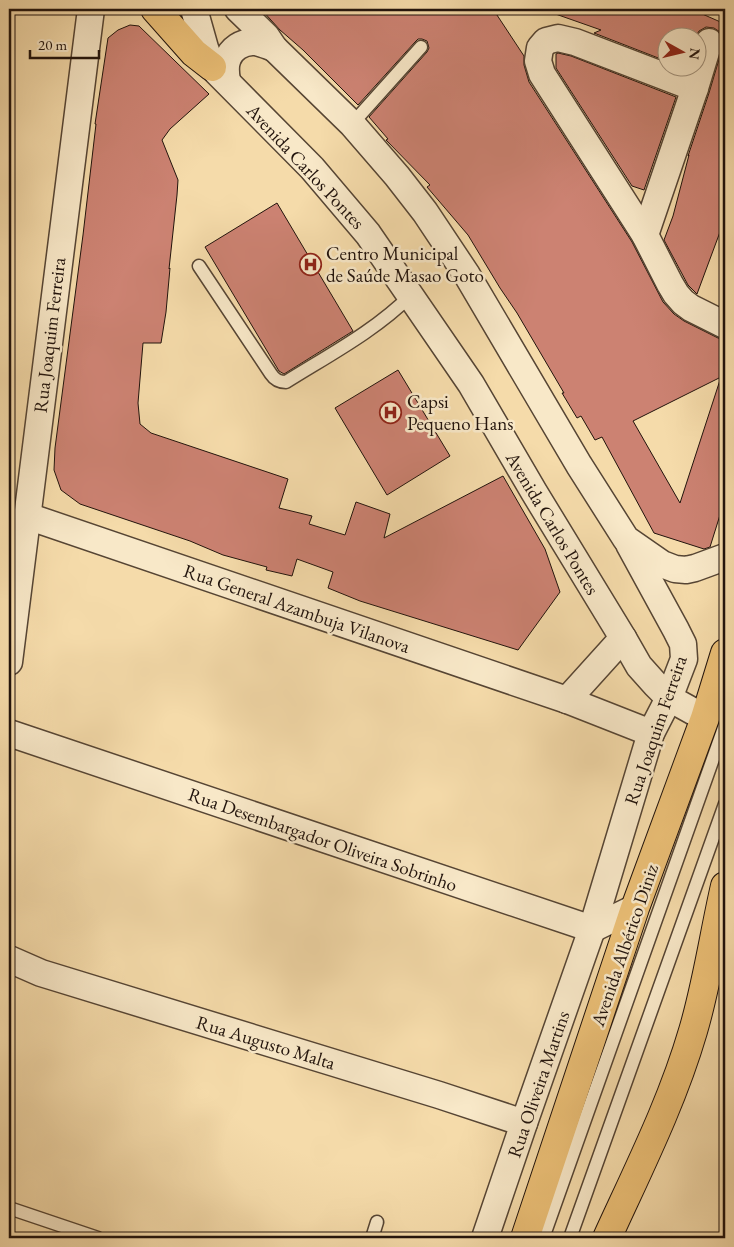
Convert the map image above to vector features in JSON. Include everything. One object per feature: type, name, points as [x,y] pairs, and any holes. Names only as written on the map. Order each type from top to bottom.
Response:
[{"type":"main road","points":[[155,9],[194,53],[219,74]]},
{"type":"main road","name":"Avenida Albérico Diniz","points":[[525,1238],[635,908],[718,718],[725,653]]},
{"type":"main road","points":[[607,1238],[666,1109],[693,1032],[702,1000],[725,886]]},
{"type":"street","name":"Rua Joaquim Ferreira","points":[[9,662],[91,9]]},
{"type":"street","name":"Avenida Carlos Pontes","points":[[194,9],[205,48],[219,74],[312,168],[368,234],[411,295],[471,384],[638,666],[669,698],[718,718]]},
{"type":"street","points":[[238,9],[266,36],[274,48],[352,124],[425,212],[467,276],[579,465],[626,539],[662,564],[675,569],[686,570],[695,568],[725,557]]},
{"type":"street","points":[[695,88],[575,42],[558,38],[546,41],[540,48],[538,61],[542,74],[645,235],[670,284],[683,302],[725,325]]},
{"type":"street","points":[[219,74],[230,54],[240,45],[254,42],[274,48]]},
{"type":"street","points":[[645,235],[709,42]]},
{"type":"street","name":"Rua General Azambuja Vilanova","points":[[27,516],[566,700],[651,733]]},
{"type":"street","name":"Rua Joaquim Ferreira","points":[[592,929],[651,733],[669,698],[684,658],[683,644],[626,539]]},
{"type":"street","points":[[566,700],[623,638]]},
{"type":"street","name":"Rua Desembargador Oliveira Sobrinho","points":[[9,733],[592,929]]},
{"type":"street","points":[[592,929],[635,908]]},
{"type":"street","name":"Rua Oliveira Martins","points":[[485,1238],[592,929]]},
{"type":"street","name":"Rua Augusto Malta","points":[[9,959],[41,973],[524,1123]]},
{"type":"lane","points":[[352,124],[421,47]]},
{"type":"lane","points":[[199,266],[271,374],[280,382],[286,382],[362,334],[401,306],[411,295]]},
{"type":"lane","points":[[543,1238],[718,718]]},
{"type":"lane","points":[[570,1238],[725,804]]},
{"type":"lane","points":[[9,1208],[98,1238]]},
{"type":"lane","points":[[372,1238],[377,1222]]},
{"type":"building","points":[[261,9],[493,9],[524,56],[524,65],[529,82],[632,242],[663,302],[674,314],[684,321],[725,340],[725,499],[710,547],[704,549],[654,533],[602,437],[595,440],[581,416],[577,418],[517,313],[468,235],[427,187],[430,185],[386,140],[388,139],[369,117],[427,52],[429,48],[427,41],[418,39],[358,105],[303,50],[280,30]],"holes":[[[721,377],[680,503],[633,421]]]},
{"type":"building","points":[[548,9],[691,9],[725,24],[725,234],[720,232],[697,294],[688,285],[664,240],[673,216],[688,156],[723,46],[723,38],[720,32],[714,28],[706,27],[656,28],[656,57],[594,33],[601,30],[547,11]]},
{"type":"building","points":[[130,25],[139,26],[209,94],[170,129],[162,140],[178,180],[177,195],[166,312],[161,343],[143,343],[138,403],[140,424],[151,433],[288,479],[279,508],[312,516],[309,524],[345,535],[356,502],[390,514],[384,538],[503,476],[545,549],[560,592],[518,650],[360,601],[328,588],[333,572],[297,559],[292,576],[266,570],[267,567],[223,555],[190,541],[80,504],[61,490],[54,470],[55,448],[83,235],[95,124],[108,38],[118,30]]},
{"type":"building","points":[[556,54],[571,56],[676,97],[644,190],[632,186],[556,68]]},
{"type":"building","points":[[277,203],[353,331],[284,374],[279,371],[205,247]]},
{"type":"building","points":[[398,370],[450,456],[387,495],[335,408]]},
{"type":"place","name":"Centro Municipal de Saúde Masao Goto","points":[[310,264]]},
{"type":"place","name":"Capsi Pequeno Hans","points":[[391,412]]}]
